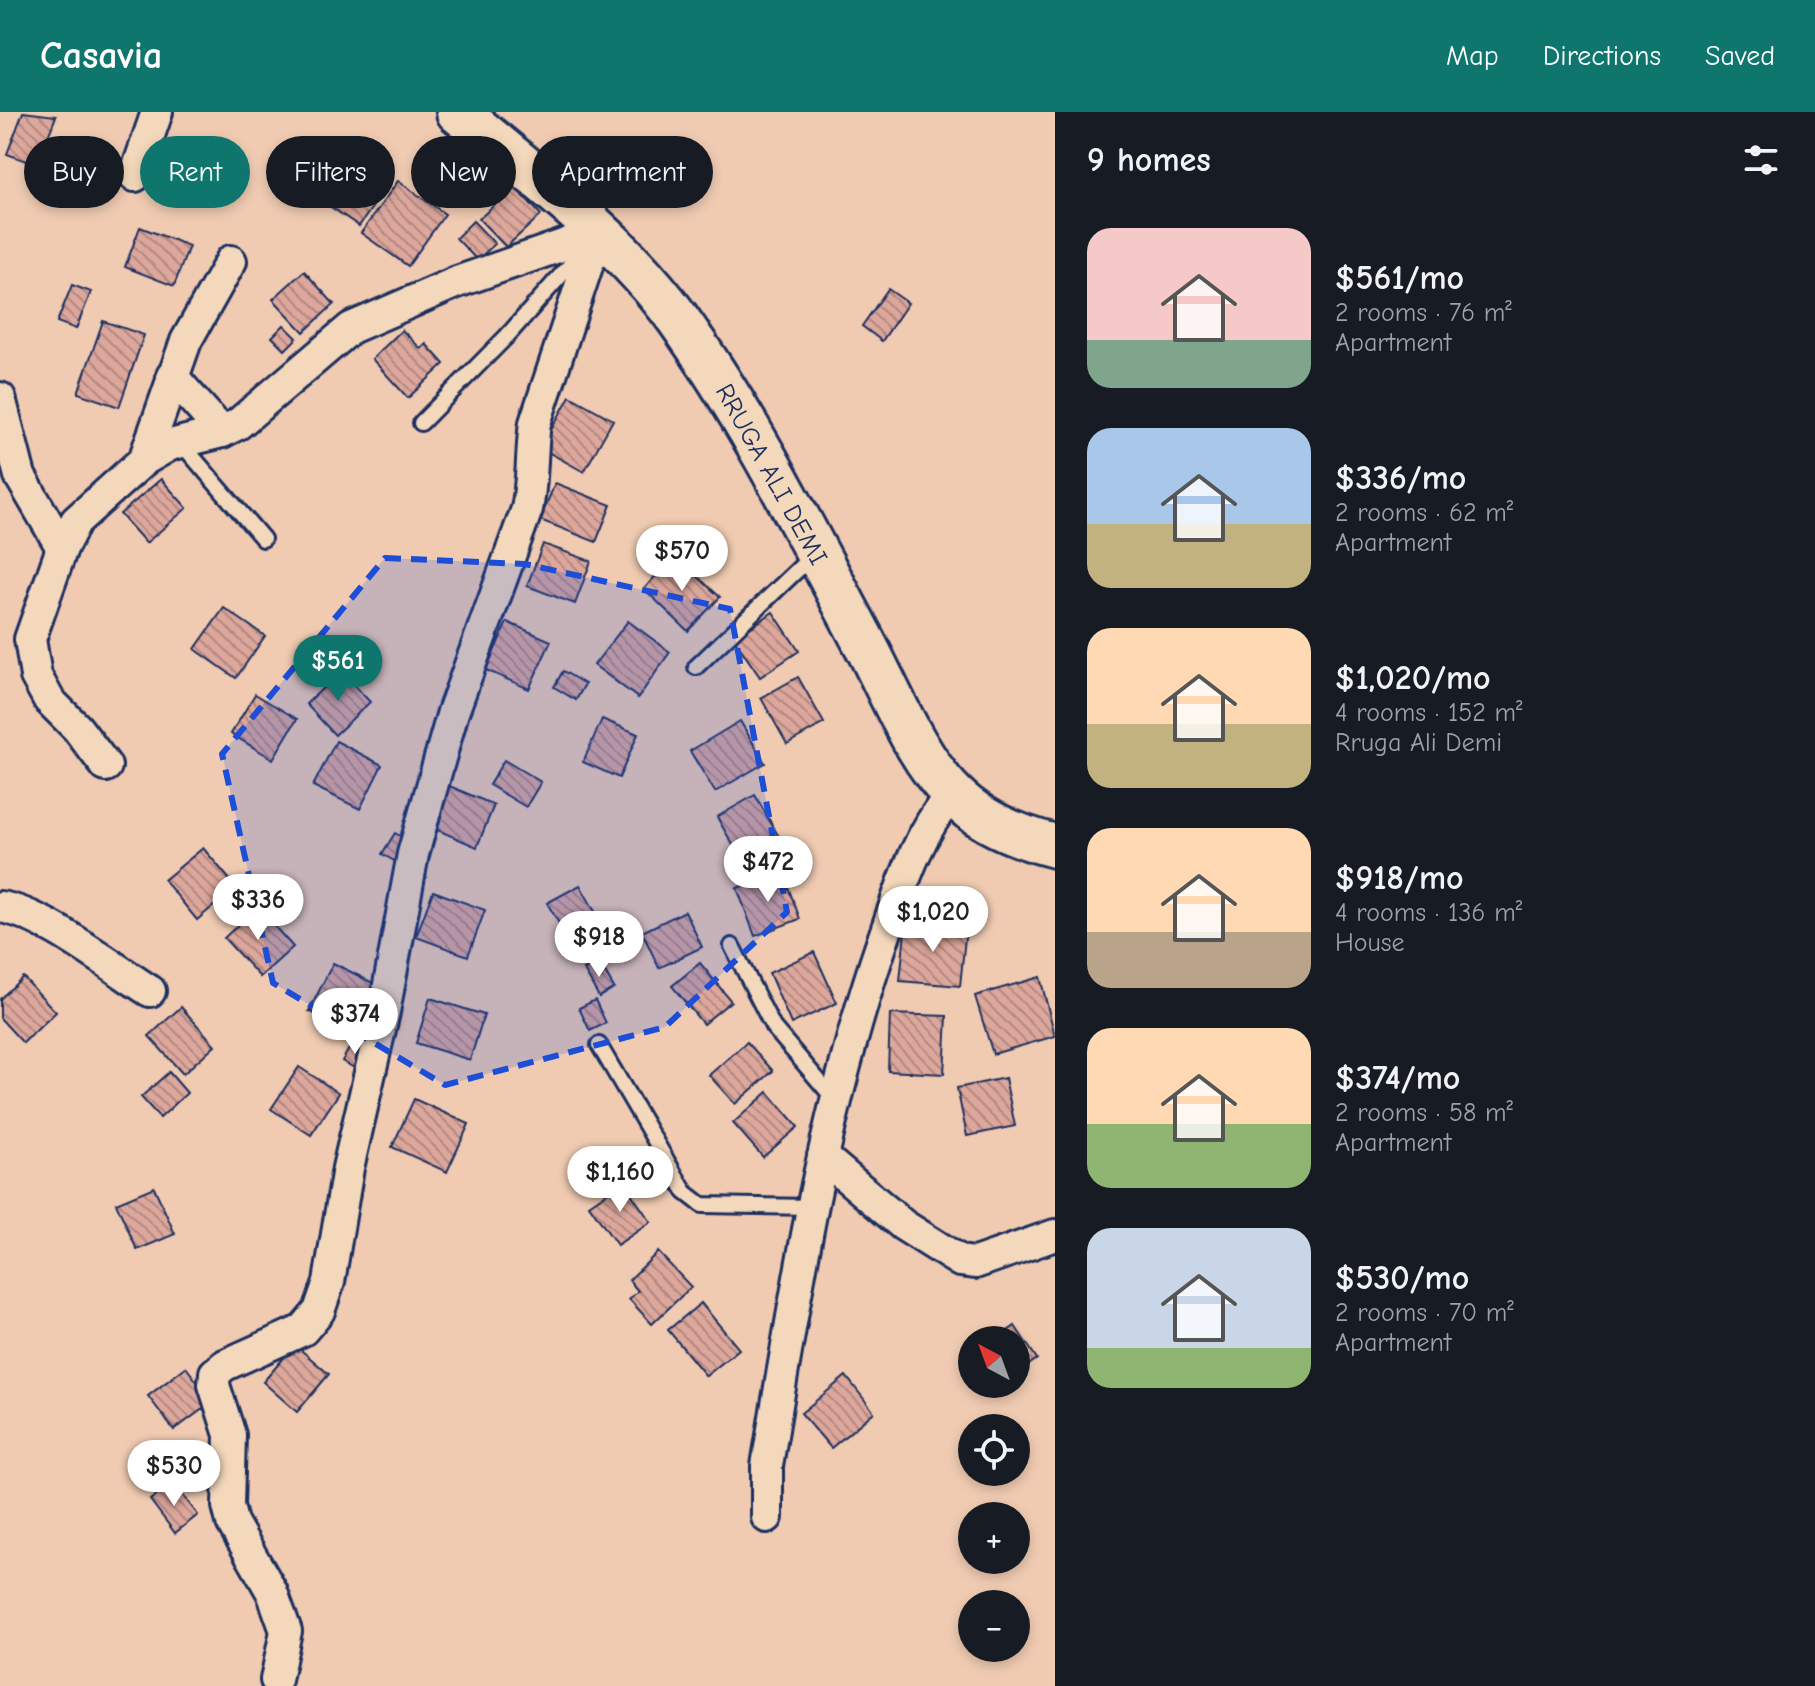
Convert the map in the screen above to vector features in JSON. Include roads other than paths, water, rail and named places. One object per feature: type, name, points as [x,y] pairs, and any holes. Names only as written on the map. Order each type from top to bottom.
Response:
[{"type":"main road","name":"RRUGA ALI DEMI","points":[[458,112],[598,233],[675,316],[745,421],[917,742],[952,793],[995,824],[1028,839],[1055,846]]},
{"type":"street","points":[[135,176],[157,112]]},
{"type":"street","points":[[106,766],[77,728],[49,700],[36,676],[30,639],[62,548],[76,521],[144,460],[181,443],[222,432],[238,424],[351,328],[457,282],[598,233]]},
{"type":"street","points":[[276,1680],[286,1631],[272,1592],[232,1522],[228,1506],[230,1435],[214,1385],[215,1373],[303,1330],[319,1311],[329,1282],[348,1168],[384,1012],[413,854],[453,712],[527,509],[533,479],[531,450],[535,423],[598,233]]},
{"type":"street","points":[[144,460],[186,341],[231,261]]},
{"type":"street","points":[[172,376],[222,432]]},
{"type":"street","points":[[0,398],[20,476],[62,548]]},
{"type":"street","points":[[767,1517],[770,1451],[835,1100],[871,977],[916,848],[927,824],[952,793]]},
{"type":"street","points":[[0,907],[13,909],[42,923],[150,991]]},
{"type":"street","points":[[823,1157],[903,1225],[960,1261],[975,1263],[1055,1235]]},
{"type":"lane","points":[[421,423],[516,327],[598,233]]},
{"type":"lane","points":[[181,443],[263,539]]},
{"type":"lane","points":[[696,667],[816,552]]},
{"type":"lane","points":[[732,946],[773,1027],[835,1100]]},
{"type":"lane","points":[[599,1045],[685,1192],[702,1205],[815,1207]]}]
